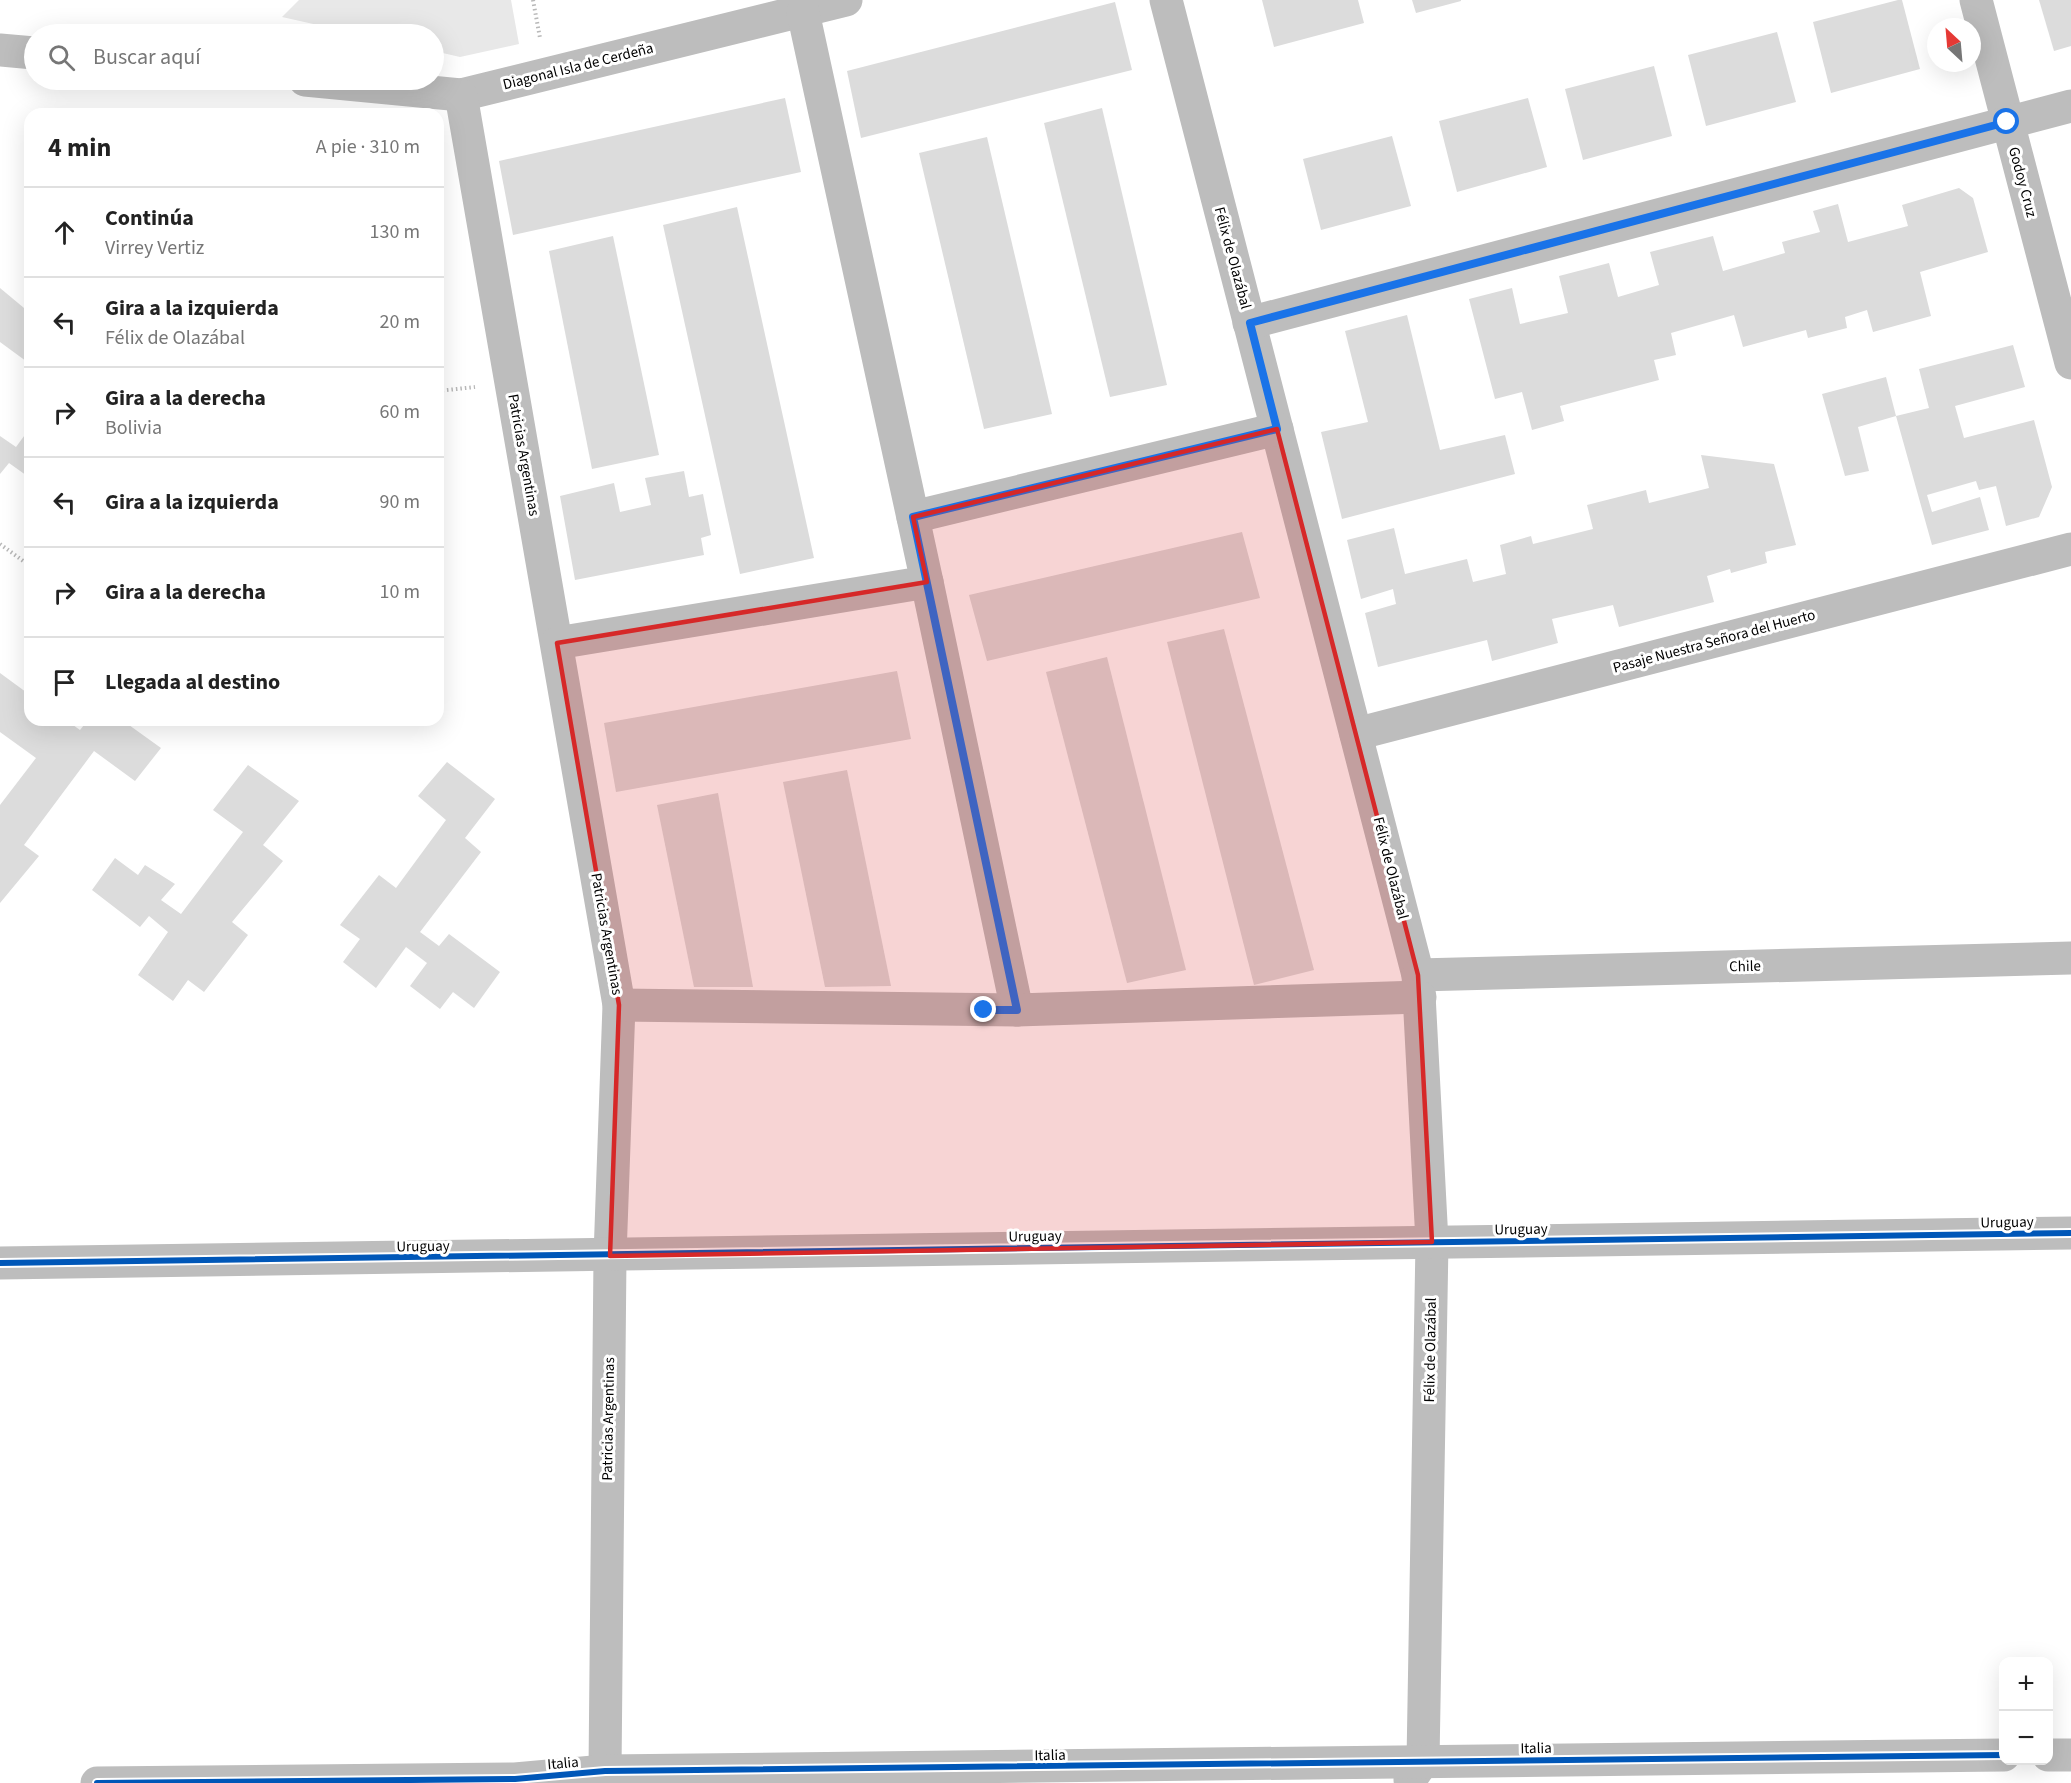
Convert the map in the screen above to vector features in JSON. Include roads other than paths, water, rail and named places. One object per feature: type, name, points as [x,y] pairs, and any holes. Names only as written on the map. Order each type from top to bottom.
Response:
[{"type":"street","name":"Diagonal Isla de Cerdeña","points":[[409,90],[461,95],[846,0]]},
{"type":"street","name":"Félix de Olazábal","points":[[1166,0],[1419,986],[1431,1242],[1415,1772]]},
{"type":"street","name":"Godoy Cruz","points":[[1976,0],[2071,363]]},
{"type":"street","points":[[803,12],[1017,1010]]},
{"type":"street","points":[[0,50],[24,52]]},
{"type":"street","name":"Patricias Argentinas","points":[[461,95],[619,1005],[610,1256],[602,1777]]},
{"type":"street","points":[[1250,323],[2071,106]]},
{"type":"street","points":[[913,517],[1277,429]]},
{"type":"street","name":"Pasaje Nuestra Señora del Huerto","points":[[1356,734],[2071,549]]},
{"type":"street","points":[[557,643],[927,582]]},
{"type":"street","name":"Chile","points":[[619,1005],[1017,1010],[1419,986],[2071,958]]},
{"type":"street","name":"Uruguay","points":[[0,1263],[610,1256],[2071,1233]]},
{"type":"street","name":"Italia","points":[[97,1783],[1415,1772],[1999,1755]]},
{"type":"street","points":[[2053,1755],[2071,1755]]}]
